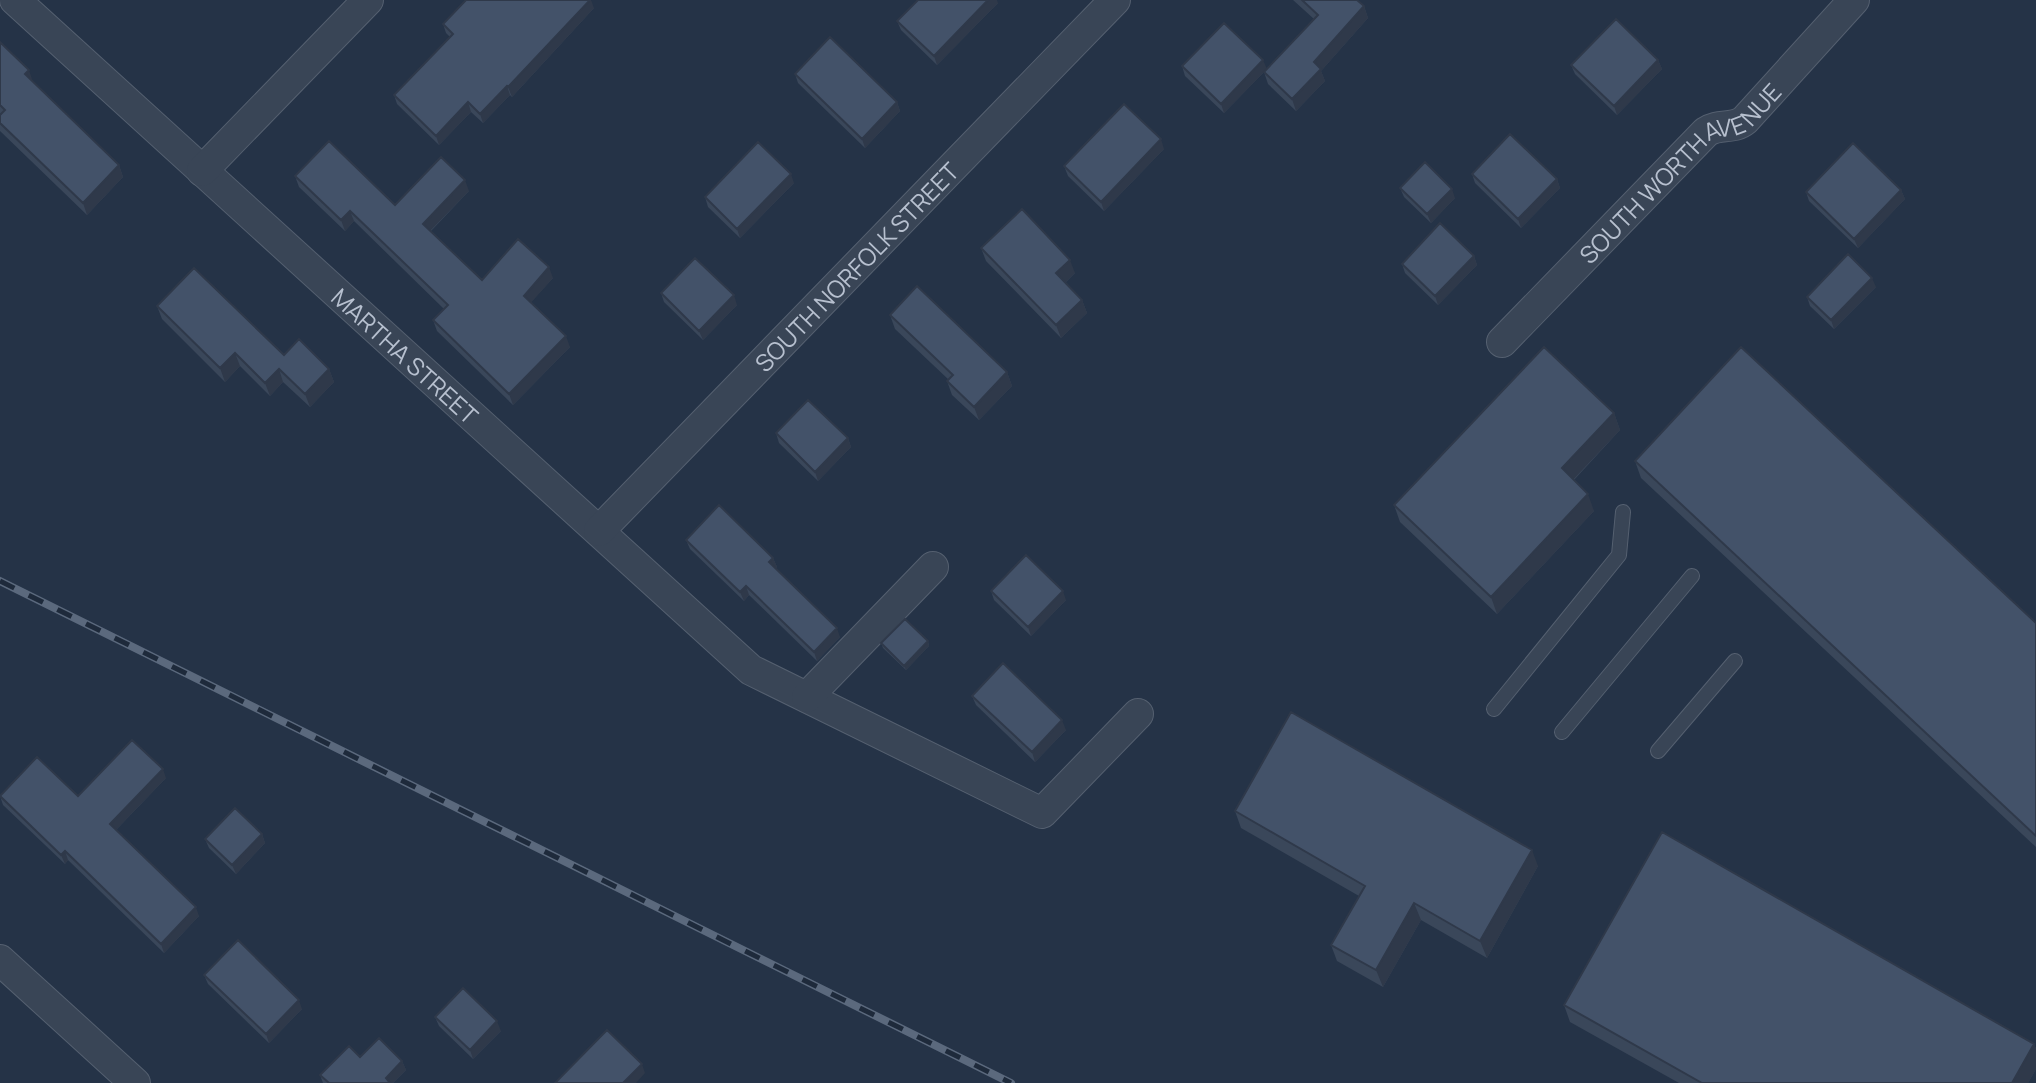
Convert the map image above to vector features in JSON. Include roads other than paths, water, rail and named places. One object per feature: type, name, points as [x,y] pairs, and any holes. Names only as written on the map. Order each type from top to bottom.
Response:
[{"type":"street","name":"MARTHA STREET","points":[[15,0],[751,670],[807,697]]},
{"type":"street","points":[[202,170],[368,0]]},
{"type":"street","name":"SOUTH NORFOLK STREET","points":[[598,531],[1115,0]]},
{"type":"street","name":"SOUTH WORTH AVENUE","points":[[1502,341],[1706,132],[1716,127],[1737,126],[1745,120],[1854,0]]},
{"type":"street","points":[[933,567],[807,697],[1042,813],[1138,715]]},
{"type":"street","points":[[0,960],[128,1081]]},
{"type":"lane","points":[[1494,709],[1619,555],[1623,512]]},
{"type":"lane","points":[[1562,732],[1692,576]]},
{"type":"lane","points":[[1658,751],[1735,662]]},
{"type":"railway","points":[[0,581],[1011,1083]]}]
